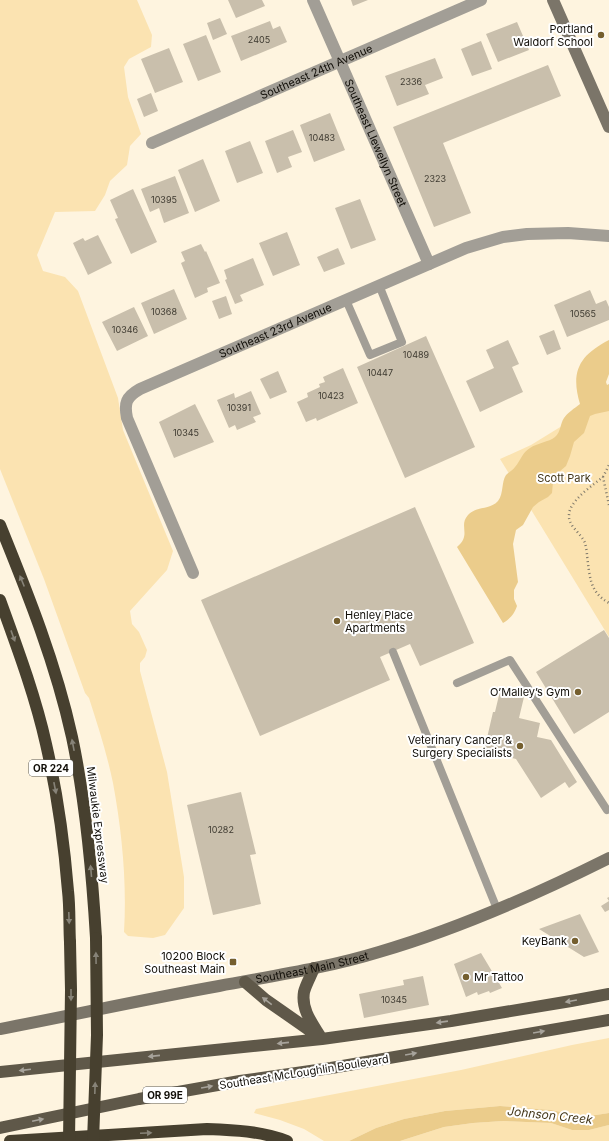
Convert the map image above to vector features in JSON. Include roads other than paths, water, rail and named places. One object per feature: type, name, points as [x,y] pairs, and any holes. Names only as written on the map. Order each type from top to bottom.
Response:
[{"type":"highway","name":"Milwaukie Expressway","points":[[0,525],[26,589],[59,686],[72,736],[82,787],[89,838],[96,938],[97,1035],[93,1141]]},
{"type":"highway","name":"OR 224","points":[[0,600],[33,695],[46,743],[56,792],[63,842],[68,892],[70,942],[71,998],[69,1141]]},
{"type":"highway","points":[[10,1141],[207,1129],[251,1132],[287,1141]]},
{"type":"main road","points":[[314,968],[304,991],[304,1002],[306,1012],[322,1039]]},
{"type":"main road","points":[[245,982],[266,1000],[322,1039]]},
{"type":"main road","points":[[0,1072],[322,1039],[458,1020],[564,1003],[609,994]]},
{"type":"main road","name":"Southeast McLoughlin Boulevard","points":[[0,1128],[139,1099],[240,1081],[331,1068],[609,1020]]},
{"type":"street","name":"Southeast Llewellyn Street","points":[[313,0],[429,264]]},
{"type":"street","name":"Southeast 24th Avenue","points":[[152,143],[481,0]]},
{"type":"street","points":[[553,0],[609,127]]},
{"type":"street","name":"Southeast 23rd Avenue","points":[[193,573],[127,418],[126,403],[133,392],[466,248],[503,237],[527,234],[561,233],[609,236]]},
{"type":"street","name":"Southeast Main Street","points":[[0,1029],[314,968],[393,948],[446,930],[550,887],[609,858]]},
{"type":"lane","points":[[346,300],[370,355],[402,342],[379,285]]},
{"type":"lane","points":[[393,652],[497,909]]},
{"type":"lane","points":[[457,683],[510,660],[607,810]]},
{"type":"water","points":[[609,340],[609,374],[606,382],[607,385],[609,384],[609,411],[590,416],[584,433],[574,442],[566,466],[559,472],[553,482],[552,493],[533,507],[523,525],[516,530],[513,544],[518,582],[514,590],[514,599],[517,606],[512,616],[503,623],[457,547],[464,538],[465,519],[471,512],[491,506],[498,501],[506,475],[514,468],[527,450],[533,446],[552,439],[557,435],[565,416],[580,404],[576,382],[580,365],[584,358]]},
{"type":"water","name":"Johnson Creek","points":[[500,1106],[551,1110],[581,1116],[609,1113],[609,1125],[589,1130],[572,1130],[551,1123],[503,1121],[444,1127],[400,1141],[349,1141],[376,1128],[404,1119],[445,1111]]},
{"type":"place","name":"Portland Waldorf School","points":[[601,35]]},
{"type":"place","name":"Henley Place Apartments","points":[[337,621]]},
{"type":"place","name":"O’Malley’s Gym","points":[[578,692]]},
{"type":"place","name":"Veterinary Cancer & Surgery Specialists","points":[[520,746]]},
{"type":"place","name":"KeyBank","points":[[575,941]]},
{"type":"place","name":"10200 Block Southeast Main","points":[[233,962]]},
{"type":"place","name":"Mr Tattoo","points":[[466,977]]},
{"type":"park label","name":"Scott Park","points":[[564,478]]}]
